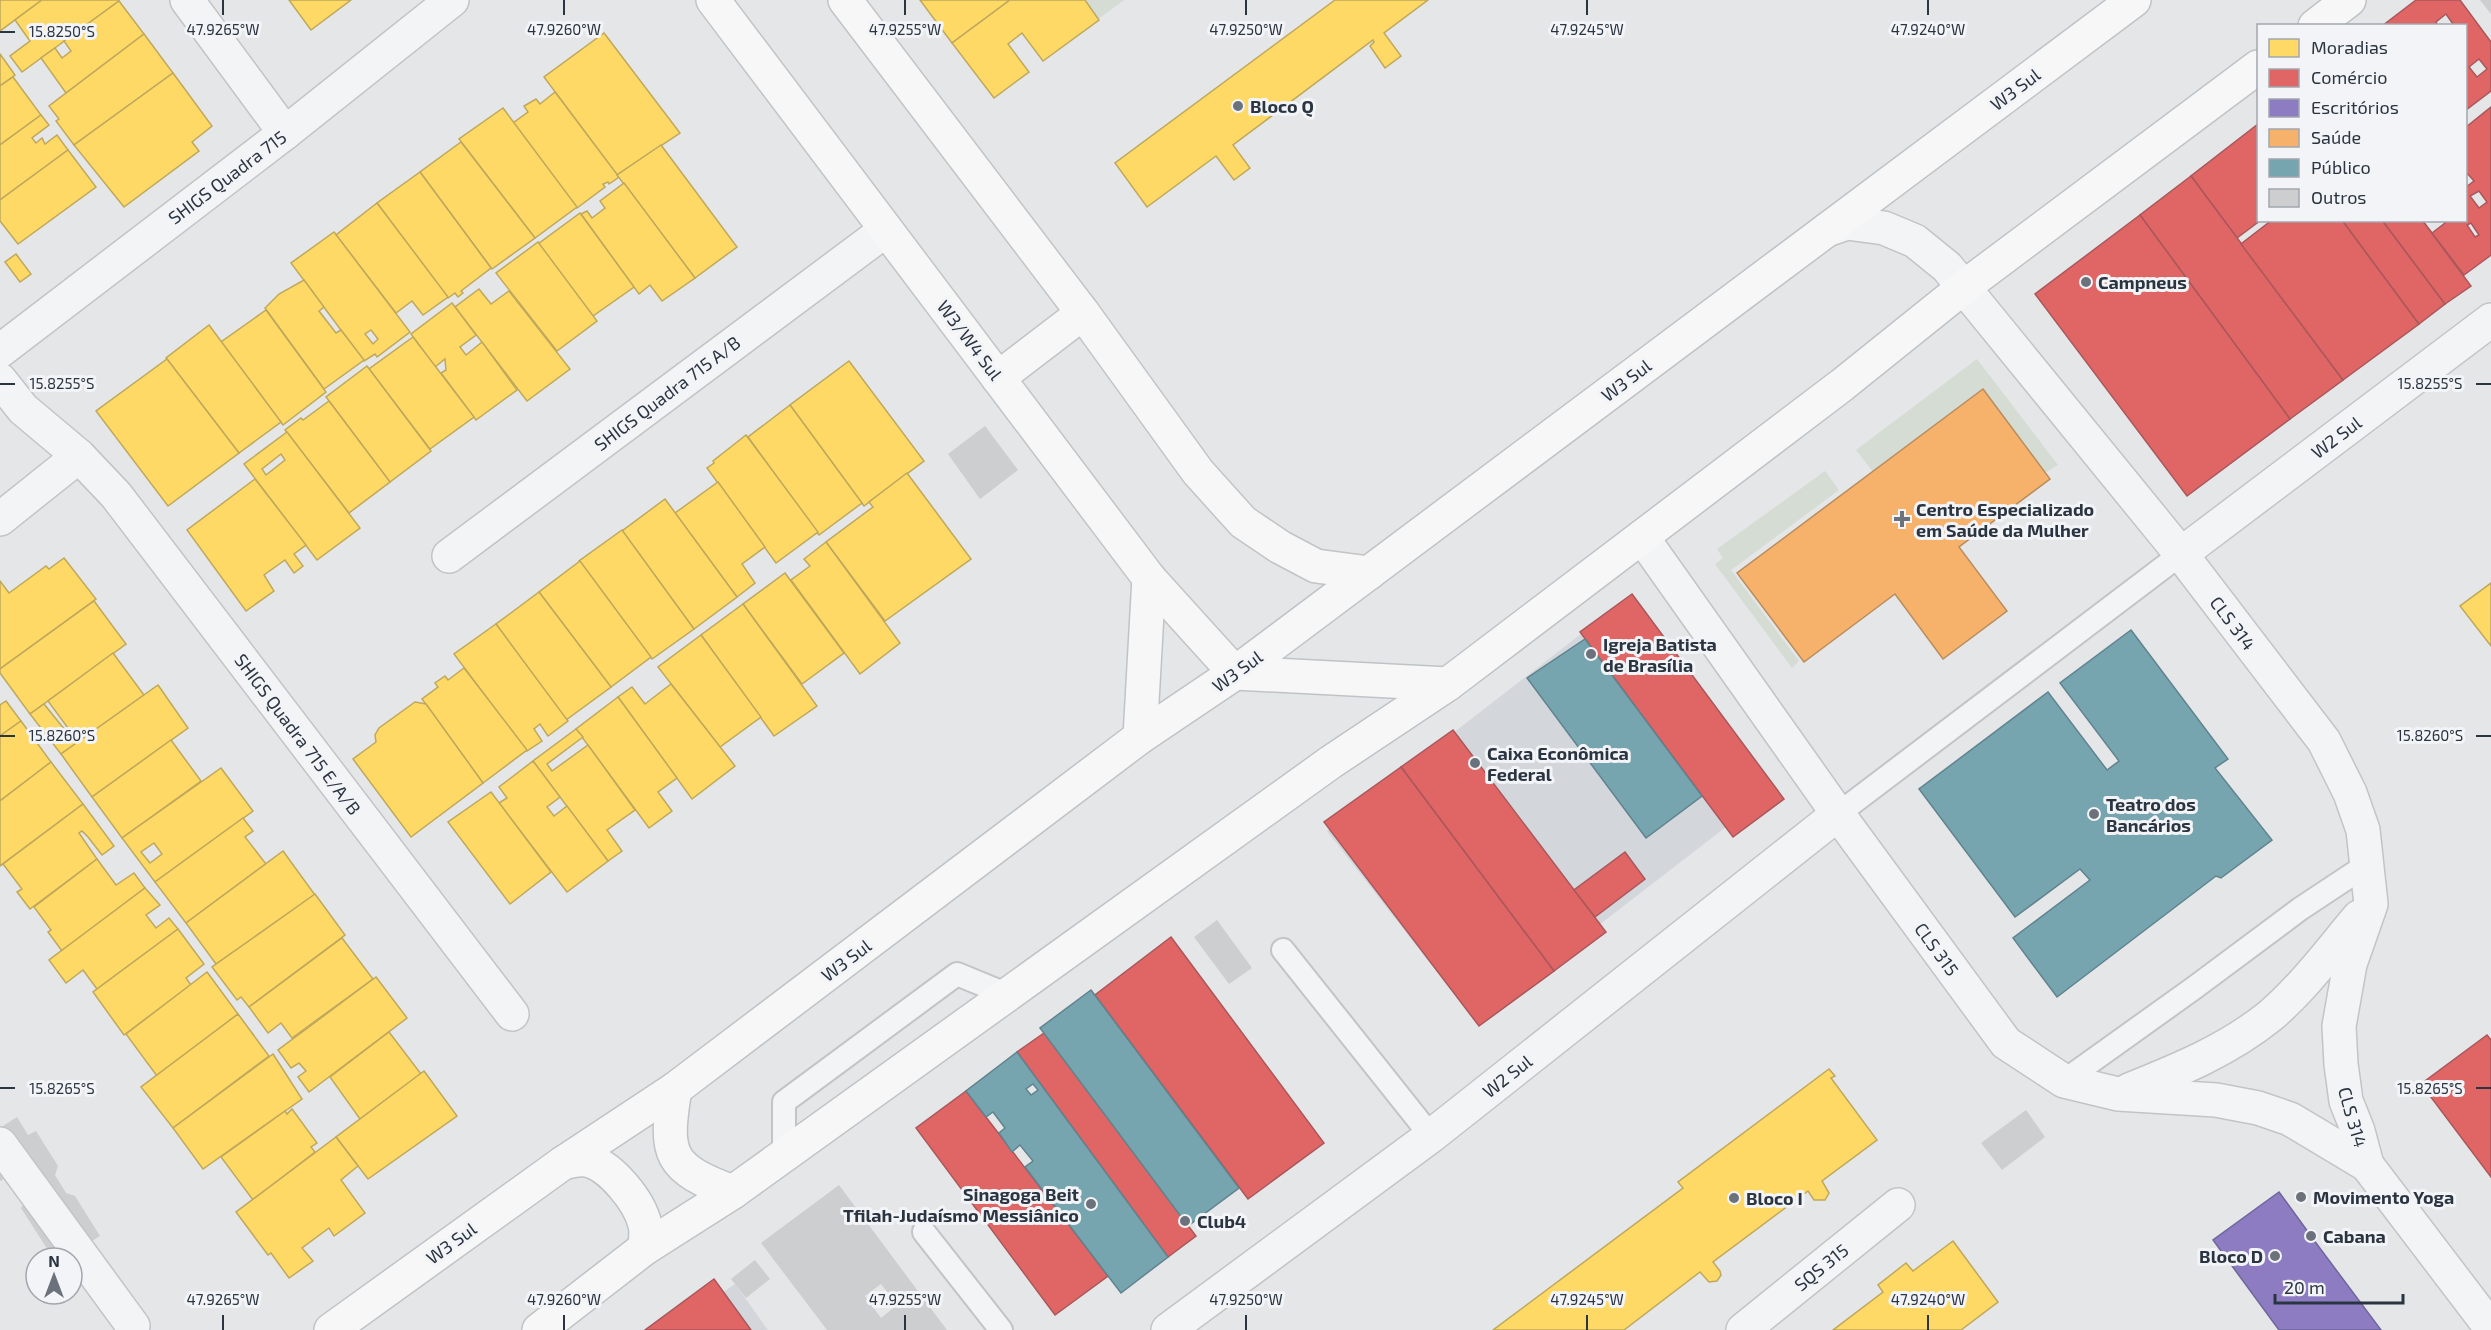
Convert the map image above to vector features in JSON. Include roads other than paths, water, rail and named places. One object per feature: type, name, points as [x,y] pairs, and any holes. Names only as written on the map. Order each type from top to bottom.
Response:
[{"type":"main road","name":"W3/W4 Sul","points":[[713,0],[1149,578],[1235,673]]},
{"type":"main road","points":[[845,0],[1083,313],[1198,472],[1243,522],[1280,547],[1316,566],[1369,573]]},
{"type":"main road","name":"W3 Sul","points":[[331,1330],[563,1163],[675,1089],[1140,738],[1235,673],[2134,0]]},
{"type":"main road","points":[[2317,24],[2349,0]]},
{"type":"main road","points":[[539,1330],[645,1248],[733,1192],[1331,762],[1448,684],[1842,385],[1964,287],[2257,68]]},
{"type":"main road","points":[[998,378],[1083,313]]},
{"type":"main road","points":[[1140,738],[1149,578]]},
{"type":"main road","points":[[1235,673],[1448,684]]},
{"type":"main road","points":[[675,1089],[669,1127],[671,1146],[677,1160],[686,1170],[704,1181],[733,1192]]},
{"type":"main road","points":[[563,1163],[585,1160],[596,1163],[618,1181],[642,1214],[646,1228],[645,1248]]},
{"type":"street","points":[[187,0],[285,133]]},
{"type":"street","name":"SHIGS Quadra 715","points":[[0,351],[285,133],[452,0]]},
{"type":"street","name":"CLS 314","points":[[1827,230],[1847,223],[1884,228],[1900,233],[1935,255],[1964,287],[2181,554],[2324,741],[2350,793],[2360,821],[2368,864],[2371,904],[2350,964],[2339,1026],[2346,1101],[2358,1131],[2367,1165]]},
{"type":"street","name":"SHIGS Quadra 715 A/B","points":[[449,556],[886,230]]},
{"type":"street","name":"W2 Sul","points":[[2181,554],[2491,320]]},
{"type":"street","points":[[0,380],[23,409],[79,456],[0,519]]},
{"type":"street","name":"SHIGS Quadra 715 E/A/B","points":[[79,456],[123,505],[512,1014]]},
{"type":"street","name":"CLS 315","points":[[1642,537],[1838,814],[2006,1043],[2064,1081],[2118,1094],[2216,1100],[2258,1108],[2290,1119],[2367,1165]]},
{"type":"street","name":"W2 Sul","points":[[1168,1330],[1431,1136],[1838,814]]},
{"type":"street","points":[[2118,1094],[2189,1066],[2230,1045],[2271,1015],[2308,977],[2371,904]]},
{"type":"street","points":[[0,1144],[133,1326]]},
{"type":"street","points":[[2367,1165],[2491,1328]]},
{"type":"street","name":"SQS 315","points":[[1743,1330],[1898,1204]]},
{"type":"lane","points":[[1838,814],[2181,554]]},
{"type":"lane","points":[[2064,1081],[2300,909],[2368,864]]},
{"type":"lane","points":[[1283,950],[1431,1136]]},
{"type":"lane","points":[[784,1155],[784,1102],[957,974],[1008,995]]},
{"type":"lane","points":[[924,1232],[1001,1330]]},
{"type":"place","name":"Bloco Q","points":[[1238,106]]},
{"type":"place","name":"Campneus","points":[[2086,282]]},
{"type":"place","name":"Centro Especializado em Saúde da Mulher","points":[[1902,519]]},
{"type":"place","name":"Igreja Batista de Brasília","points":[[1591,654]]},
{"type":"place","name":"Caixa Econômica Federal","points":[[1475,763]]},
{"type":"place","name":"Teatro dos Bancários","points":[[2094,814]]},
{"type":"place","name":"Movimento Yoga","points":[[2301,1197]]},
{"type":"place","name":"Bloco I","points":[[1734,1198]]},
{"type":"place","name":"Sinagoga Beit Tfilah-Judaísmo Messiânico","points":[[1091,1204]]},
{"type":"place","name":"Club4","points":[[1185,1221]]},
{"type":"place","name":"Cabana","points":[[2311,1236]]},
{"type":"place","name":"Bloco D","points":[[2275,1256]]}]
